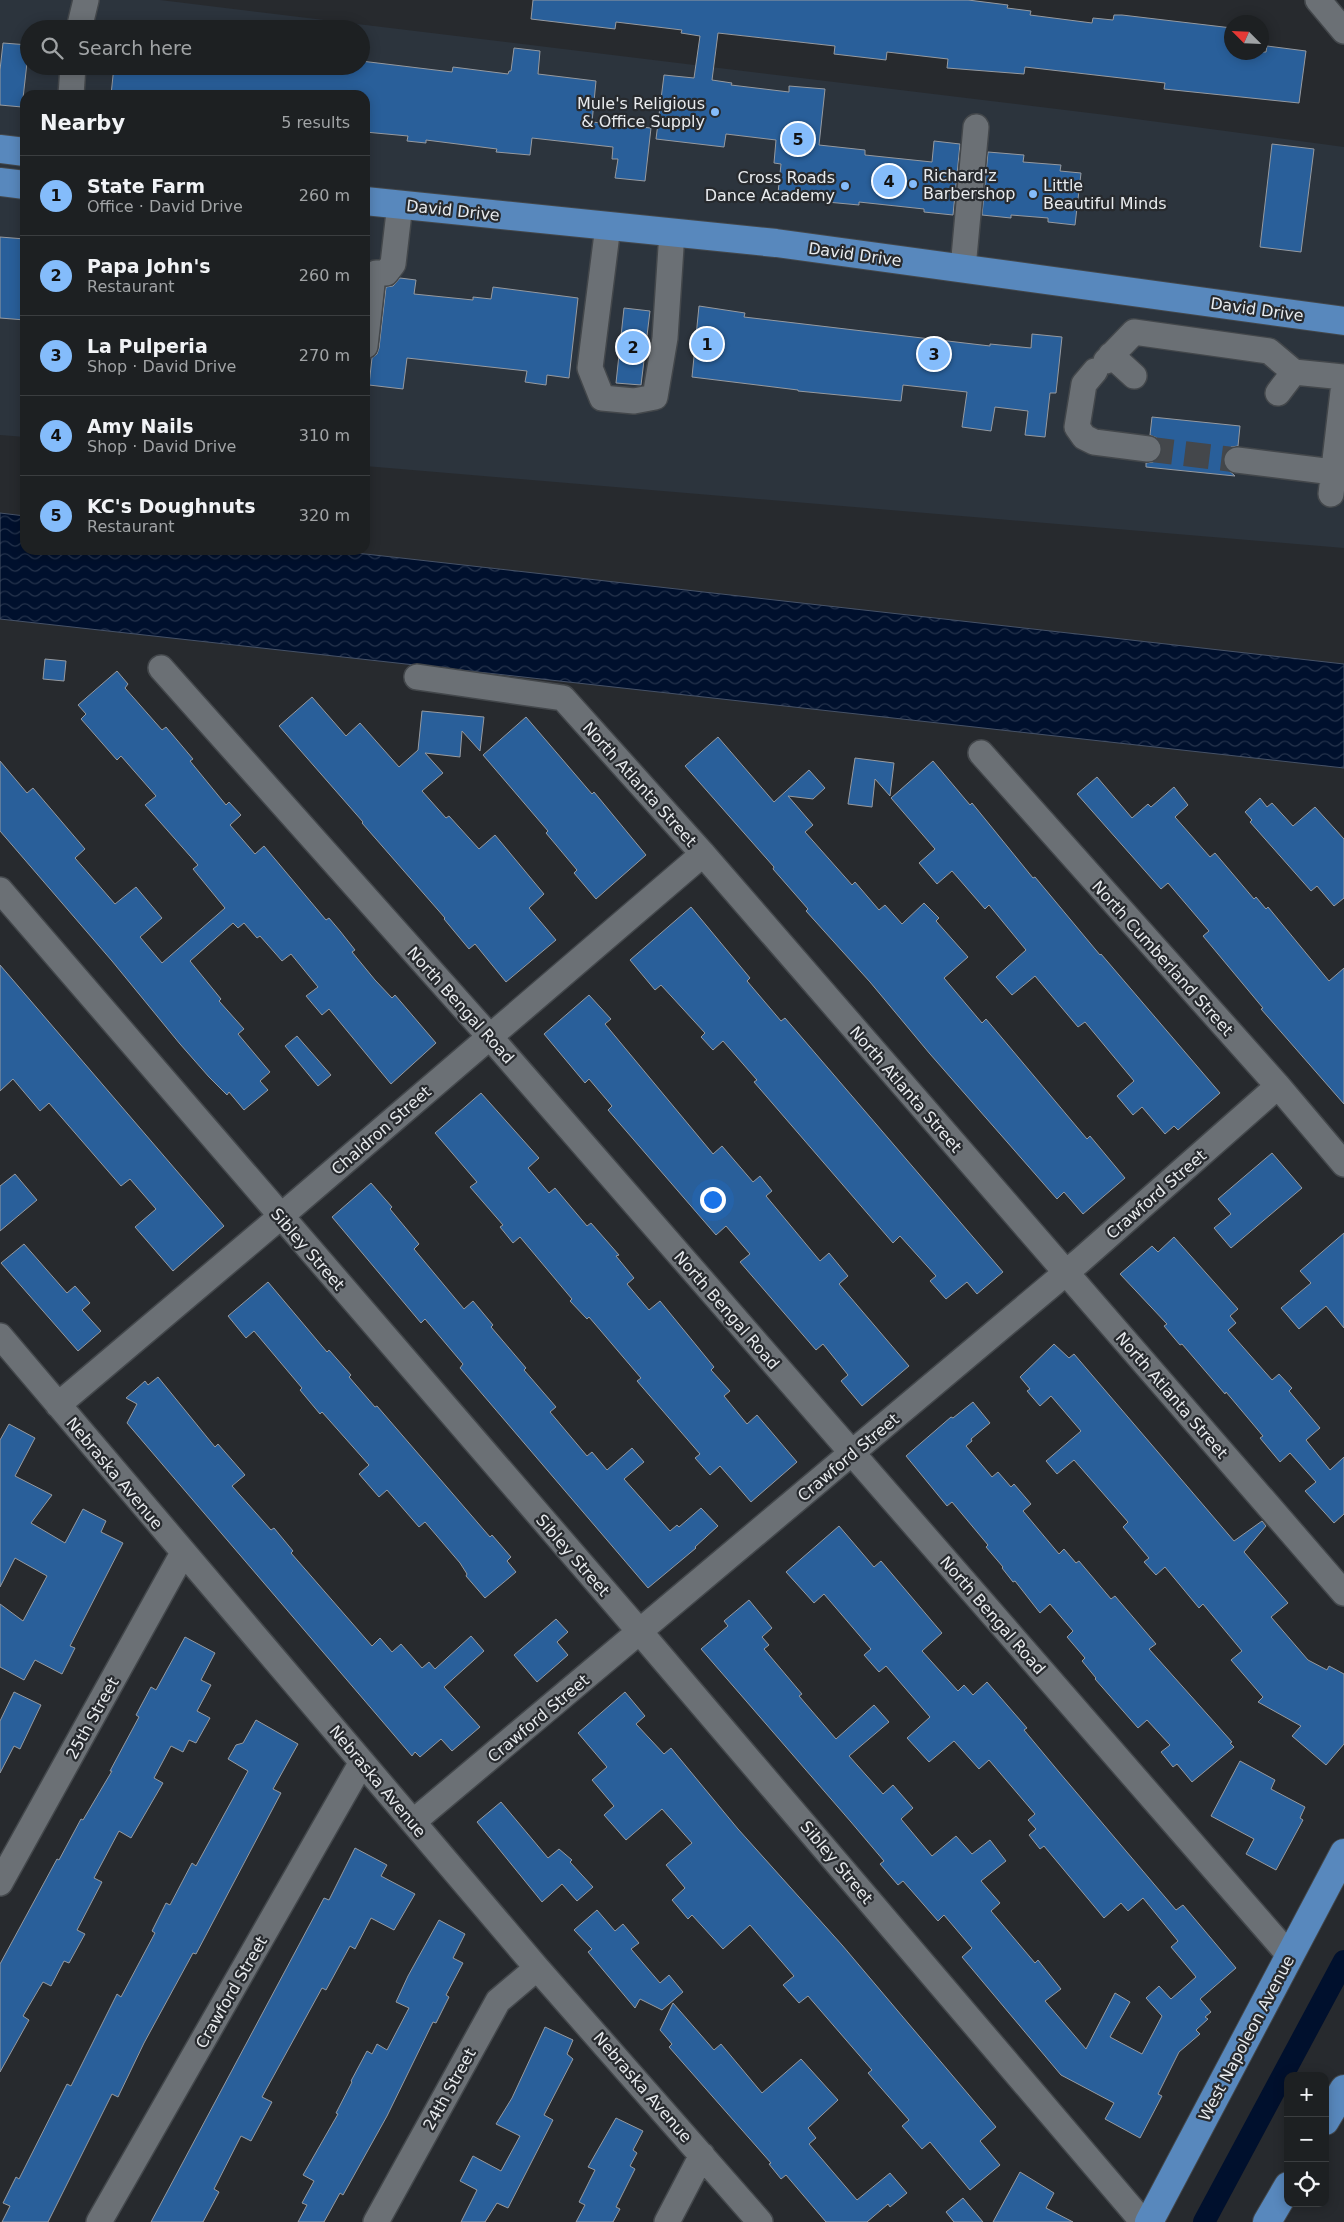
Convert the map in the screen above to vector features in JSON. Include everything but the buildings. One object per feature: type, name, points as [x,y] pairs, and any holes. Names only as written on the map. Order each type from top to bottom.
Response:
[{"type":"main road","points":[[0,149],[20,151]]},
{"type":"main road","points":[[0,182],[20,184]]},
{"type":"main road","name":"David Drive","points":[[370,201],[776,243],[1344,320]]},
{"type":"main road","name":"West Napoleon Avenue","points":[[1148,2222],[1344,1853]]},
{"type":"main road","points":[[1327,2117],[1344,2089]]},
{"type":"main road","points":[[1267,2222],[1284,2193]]},
{"type":"street","points":[[81,20],[86,0]]},
{"type":"street","points":[[1318,0],[1344,31]]},
{"type":"street","points":[[71,90],[72,75]]},
{"type":"street","points":[[963,268],[976,127]]},
{"type":"street","points":[[370,302],[373,275],[376,273],[386,273],[393,264],[400,204]]},
{"type":"street","points":[[608,226],[590,368],[602,398],[634,401],[655,397],[664,338],[672,232]]},
{"type":"street","points":[[1148,449],[1094,442],[1084,437],[1076,427],[1084,384],[1134,332],[1269,351],[1294,372],[1344,377]]},
{"type":"street","points":[[1104,363],[1134,376]]},
{"type":"street","points":[[1278,392],[1294,372]]},
{"type":"street","points":[[1236,460],[1332,483],[1344,383]]},
{"type":"street","name":"North Bengal Road","points":[[161,668],[490,1037],[1290,1956]]},
{"type":"street","name":"North Atlanta Street","points":[[417,677],[563,698],[703,854],[1344,1593]]},
{"type":"street","name":"North Cumberland Street","points":[[981,753],[1278,1086],[1344,1164]]},
{"type":"street","name":"Chaldron Street","points":[[58,1405],[703,854]]},
{"type":"street","name":"Sibley Street","points":[[0,890],[280,1217],[640,1632],[1143,2222]]},
{"type":"street","name":"Crawford Street","points":[[413,1822],[1065,1273],[1278,1086]]},
{"type":"street","name":"Nebraska Avenue","points":[[1,1342],[58,1405],[538,1968],[760,2222]]},
{"type":"street","name":"25th Street","points":[[0,1884],[183,1553]]},
{"type":"street","name":"Crawford Street","points":[[100,2222],[362,1762]]},
{"type":"street","name":"24th Street","points":[[376,2222],[498,2001],[538,1968]]},
{"type":"street","points":[[667,2222],[702,2155]]},
{"type":"shaded area","points":[[0,0],[160,0],[325,20],[20,20],[20,75],[370,75],[370,26],[1106,115],[1344,147],[1344,548],[370,466],[370,90],[20,90],[20,437],[0,435]]},
{"type":"water","points":[[0,513],[20,515],[20,555],[370,554],[1344,664],[1344,768],[0,619]]},
{"type":"waterway","points":[[1204,2222],[1344,1961]]},
{"type":"tunnel","points":[[1148,449],[1237,460]]},
{"type":"place","name":"Mule's Religious & Office Supply","points":[[715,112]]},
{"type":"place","name":"KC's Doughnuts","points":[[798,139]]},
{"type":"place","name":"Amy Nails","points":[[889,181]]},
{"type":"place","name":"Richard'z Barbershop","points":[[913,184]]},
{"type":"place","name":"Cross Roads Dance Academy","points":[[845,186]]},
{"type":"place","name":"Little Beautiful Minds","points":[[1033,194]]},
{"type":"place","name":"State Farm","points":[[707,344]]},
{"type":"place","name":"Papa John's","points":[[633,347]]},
{"type":"place","name":"La Pulperia","points":[[934,354]]}]
